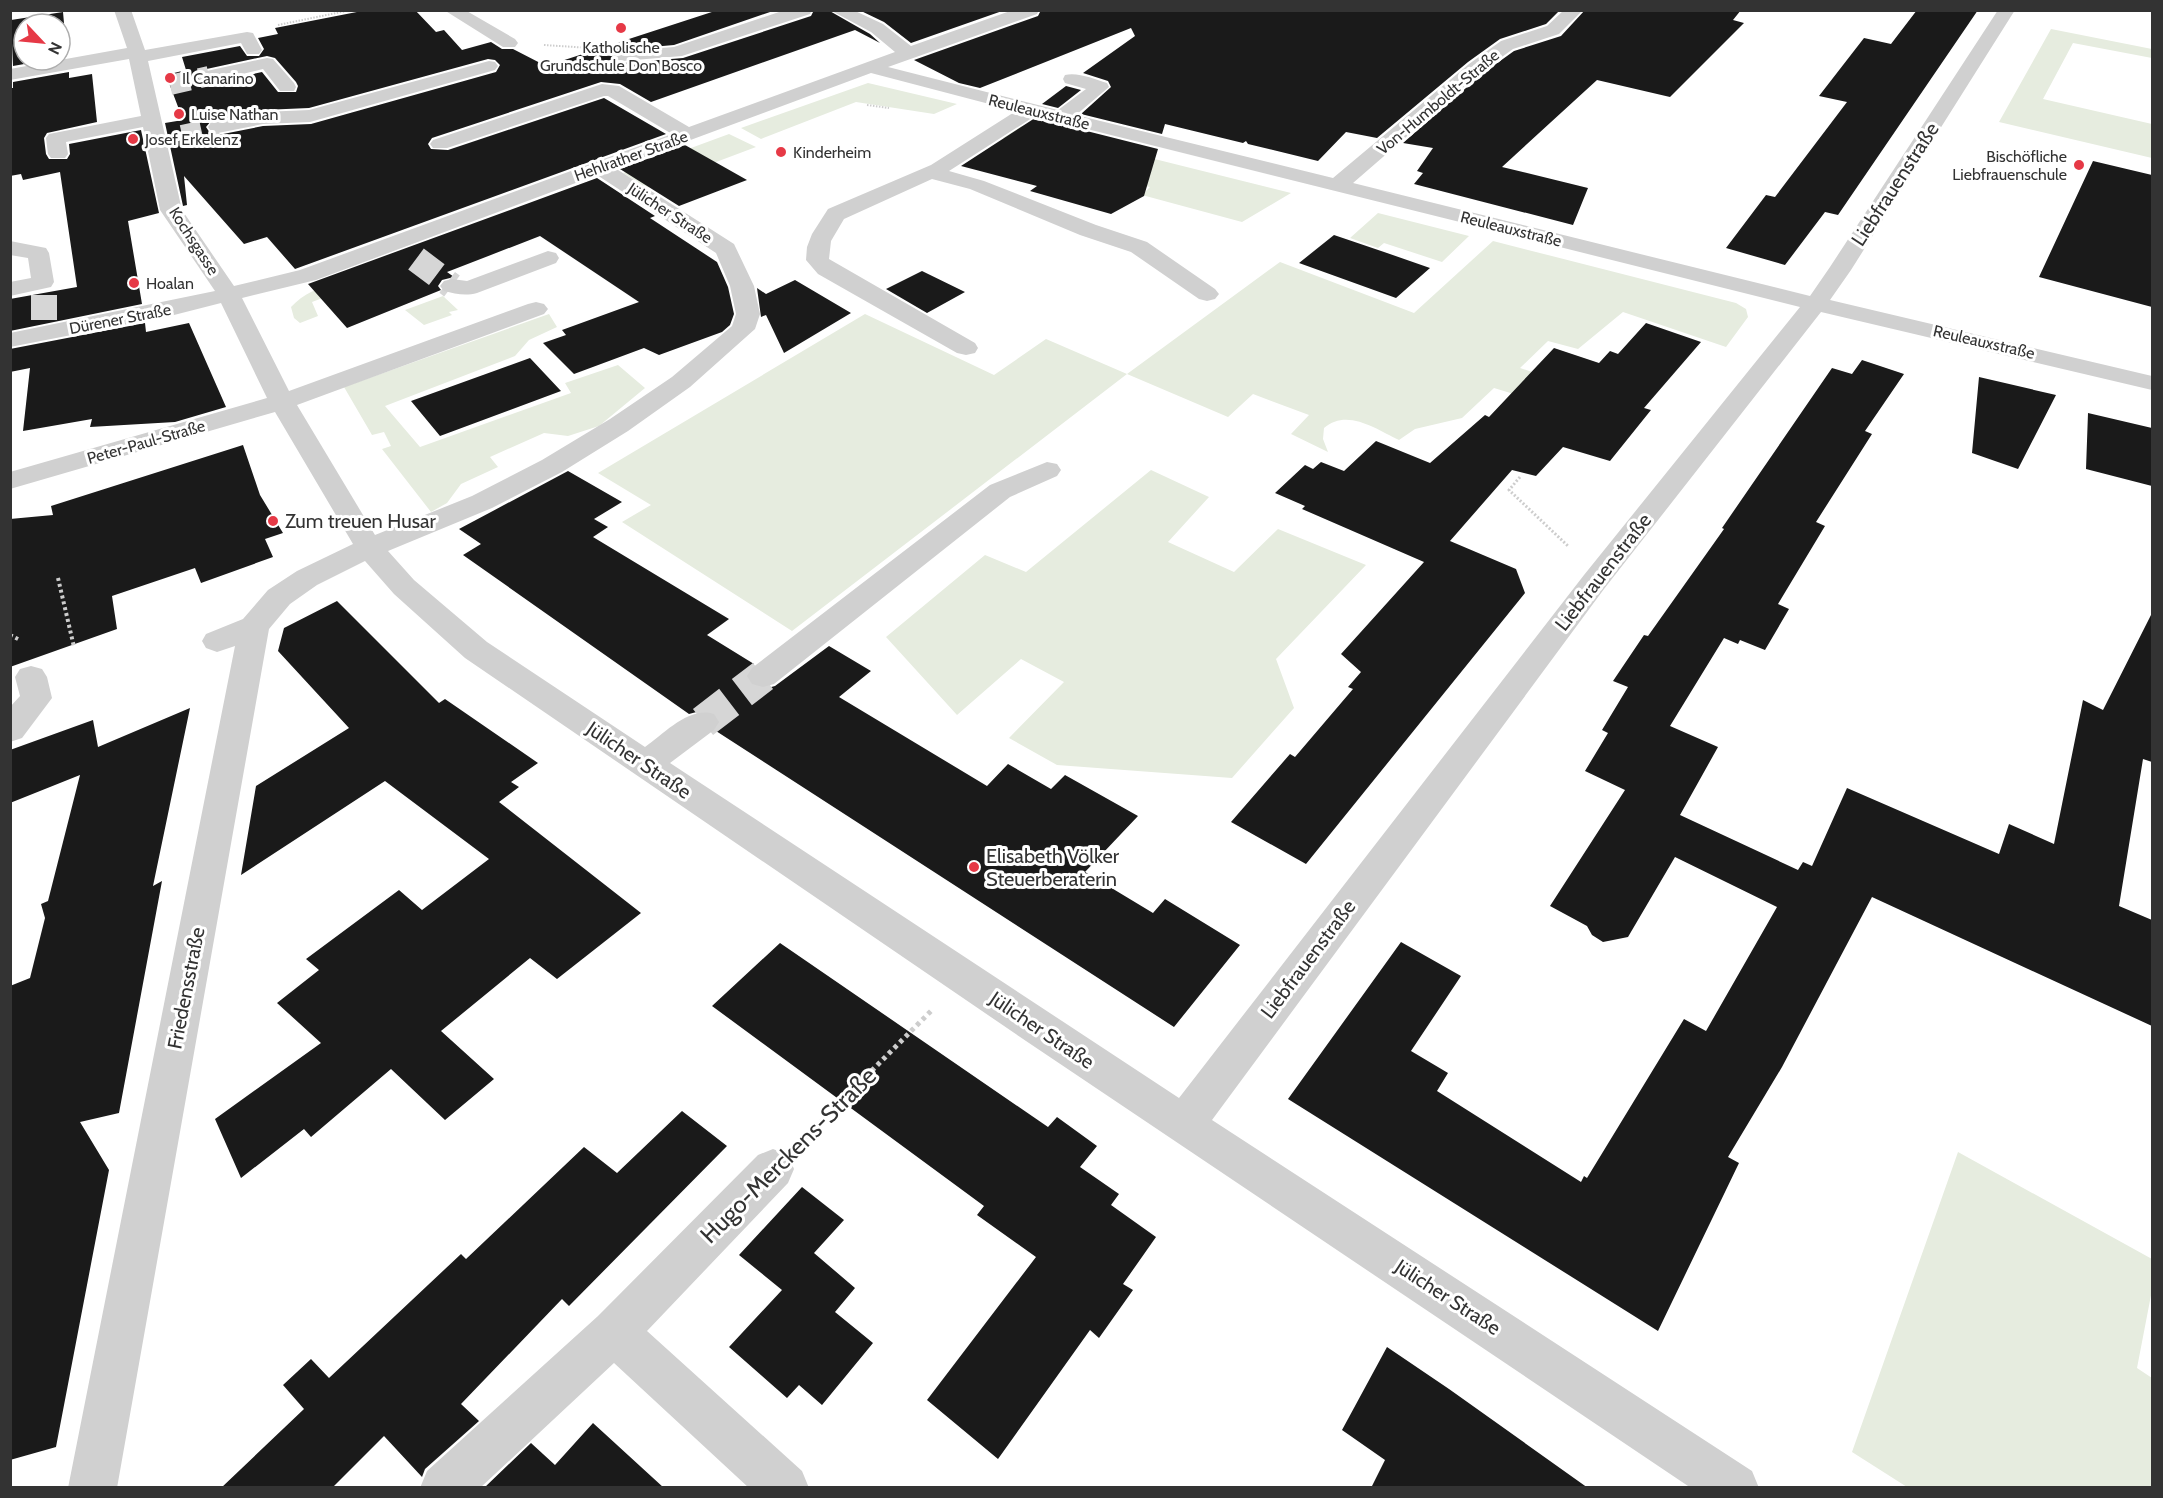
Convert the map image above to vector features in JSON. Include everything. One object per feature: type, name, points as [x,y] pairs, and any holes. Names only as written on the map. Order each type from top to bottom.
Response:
[{"type":"street","name":"Kochsgasse","points":[[122,10],[140,45],[154,89],[152,120],[165,138],[171,210],[230,295]]},
{"type":"street","points":[[452,10],[509,43]]},
{"type":"street","points":[[623,56],[676,52],[804,10]]},
{"type":"street","points":[[838,10],[877,28],[908,52]]},
{"type":"street","name":"Hehlrather Straße","points":[[230,295],[308,274],[908,52],[1030,10]]},
{"type":"street","name":"Von-Humboldt-Straße","points":[[1337,186],[1475,68],[1507,45],[1553,30],[1575,10]]},
{"type":"street","name":"Liebfrauenstraße","points":[[1184,1124],[1594,582],[1816,303],[1840,270],[2007,10]]},
{"type":"street","points":[[10,75],[140,45],[247,37],[253,50]]},
{"type":"street","points":[[209,76],[267,63],[287,87]]},
{"type":"street","points":[[218,127],[263,118],[310,116],[489,66]]},
{"type":"street","name":"Reuleauxstraße","points":[[872,67],[894,75],[1337,186],[2152,382]]},
{"type":"street","points":[[1061,117],[1100,87],[1072,79]]},
{"type":"street","points":[[440,144],[602,90],[612,90],[688,135]]},
{"type":"street","points":[[966,348],[826,269],[818,263],[816,255],[825,228],[836,214],[930,172],[1031,110]]},
{"type":"street","points":[[58,154],[56,138],[152,120]]},
{"type":"street","name":"Jülicher Straße","points":[[369,548],[482,502],[552,466],[619,425],[681,382],[743,329],[748,314],[741,286],[726,249],[599,167]]},
{"type":"street","points":[[930,172],[977,185],[1088,230],[1139,247],[1207,294]]},
{"type":"street","points":[[394,243],[416,260]]},
{"type":"street","points":[[10,248],[38,253],[43,288],[10,289]]},
{"type":"street","points":[[452,286],[469,288],[548,258]]},
{"type":"street","name":"Jülicher Straße","points":[[230,295],[282,402],[369,548],[404,587],[476,650],[964,979],[1735,1488]]},
{"type":"street","name":"Dürener Straße","points":[[10,340],[45,327],[230,295]]},
{"type":"street","name":"Peter-Paul-Straße","points":[[10,481],[282,402],[536,309]]},
{"type":"street","points":[[763,676],[1000,491],[1047,470]]},
{"type":"street","name":"Friedensstraße","points":[[92,1488],[235,633],[279,597],[307,578],[369,548]]},
{"type":"street","points":[[10,730],[40,689]]},
{"type":"street","points":[[645,764],[703,722]]},
{"type":"street","name":"Hugo-Merckens-Straße","points":[[444,1488],[614,1332],[773,1169]]},
{"type":"street","points":[[614,1332],[785,1488]]},
{"type":"path","points":[[296,22],[351,10]]},
{"type":"path","points":[[509,43],[582,46],[623,56]]},
{"type":"path","points":[[857,104],[890,108]]},
{"type":"path","points":[[1520,477],[1509,490],[1568,546]]},
{"type":"path","points":[[58,578],[74,647]]},
{"type":"path","name":"Hugo-Merckens-Straße","points":[[773,1169],[964,979]]},
{"type":"shaded area","points":[[2051,29],[2152,49],[2152,58],[2073,43],[2043,99],[2152,124],[2152,158],[1999,122]]},
{"type":"shaded area","points":[[868,83],[957,104],[934,114],[856,102],[761,139],[741,128]]},
{"type":"shaded area","points":[[1022,126],[1291,193],[1242,222],[1142,195],[1150,187],[1067,168],[1079,157],[1003,138]]},
{"type":"shaded area","points":[[729,134],[756,147],[647,188],[623,173]]},
{"type":"shaded area","points":[[1378,213],[1469,236],[1442,262],[1384,243],[1378,248],[1350,238]]},
{"type":"shaded area","points":[[1493,241],[1736,303],[1746,309],[1748,317],[1726,347],[1623,312],[1578,349],[1548,341],[1520,368],[1559,381],[1540,402],[1494,388],[1462,418],[1415,429],[1399,440],[1362,422],[1342,420],[1333,422],[1324,428],[1323,439],[1328,452],[1291,434],[1309,415],[1253,394],[1228,417],[1127,374],[1280,262],[1414,313]]},
{"type":"shaded area","points":[[386,274],[312,302],[318,316],[300,323],[294,318],[291,307],[312,292],[335,283]]},
{"type":"shaded area","points":[[443,296],[458,310],[449,312],[452,315],[424,325],[405,310]]},
{"type":"shaded area","points":[[549,314],[557,327],[529,340],[515,356],[385,406],[420,447],[571,393],[565,383],[618,365],[645,388],[599,426],[568,436],[544,433],[490,457],[498,467],[461,484],[447,503],[431,512],[382,449],[391,446],[384,432],[372,435],[344,387]]},
{"type":"shaded area","points":[[865,314],[994,375],[1046,339],[1127,374],[792,631],[622,522],[651,505],[598,473]]},
{"type":"shaded area","points":[[1151,470],[1209,497],[1168,542],[1234,572],[1278,529],[1366,565],[1276,659],[1294,708],[1232,778],[1057,765],[1009,738],[1064,682],[1021,659],[957,715],[886,637],[985,555],[1026,572]]},
{"type":"shaded area","points":[[1958,1152],[2152,1259],[2152,1290],[2137,1368],[2152,1378],[2152,1487],[1907,1487],[1852,1452]]},
{"type":"building","points":[[367,10],[415,10],[436,32],[444,30],[462,50],[491,42],[502,49],[513,49],[546,66],[718,10],[776,10],[674,45],[617,50],[612,57],[617,62],[623,63],[683,58],[811,16],[814,10],[828,10],[870,34],[880,43],[855,30],[651,102],[620,84],[601,82],[432,138],[428,144],[431,149],[448,150],[604,98],[666,134],[295,269],[267,237],[244,244],[184,176],[187,205],[183,206],[165,123],[183,120],[166,75],[186,70],[182,57],[240,46],[247,56],[259,56],[264,49],[258,38],[278,34],[275,28]],"holes":[[[267,56],[275,58],[296,82],[298,86],[296,92],[278,92],[262,72],[210,84],[201,82],[198,77],[202,70]],[[488,59],[495,60],[500,65],[496,72],[311,124],[263,126],[218,135],[210,133],[206,127],[211,121],[263,110],[309,108]]]},
{"type":"building","points":[[859,10],[1005,10],[911,43],[884,22]]},
{"type":"building","points":[[1041,10],[1560,10],[1546,24],[1500,39],[1468,62],[1377,138],[1346,132],[1318,161],[1248,144],[1246,141],[1243,143],[1165,124],[1162,134],[1081,114],[1111,87],[1108,81],[1083,73],[1135,36],[1131,28],[980,88],[959,83],[914,60],[1038,16]]},
{"type":"building","points":[[1585,10],[1741,10],[1733,20],[1744,23],[1670,97],[1597,80],[1502,167],[1588,188],[1573,225],[1414,184],[1423,173],[1417,171],[1433,148],[1403,143],[1482,74],[1514,51],[1561,36]]},
{"type":"building","points":[[1917,10],[1978,10],[1838,215],[1825,212],[1785,265],[1726,248],[1766,195],[1775,197],[1847,102],[1819,96],[1864,38],[1891,44]]},
{"type":"building","points":[[69,72],[69,78],[92,74],[97,122],[47,133],[44,138],[49,159],[67,159],[70,154],[69,144],[141,130],[159,213],[128,221],[142,304],[10,331],[10,299],[77,287],[60,172],[23,180],[21,174],[10,176],[10,88],[13,88],[13,82]]},
{"type":"building","points":[[1066,86],[1081,90],[1058,108],[1042,104]]},
{"type":"building","points":[[1035,118],[1158,149],[1144,196],[1111,214],[1030,191],[1037,186],[961,166]]},
{"type":"building","points":[[685,145],[747,180],[679,206],[620,169]]},
{"type":"building","points":[[2093,161],[2152,175],[2152,307],[2039,277]]},
{"type":"building","points":[[597,178],[655,216],[650,218],[717,262],[728,287],[734,314],[730,325],[722,332],[659,355],[644,348],[574,374],[543,343],[566,335],[562,330],[639,302],[540,236],[447,272],[454,277],[442,280],[438,286],[441,290],[347,328],[308,284]]},
{"type":"building","points":[[1334,235],[1430,268],[1396,298],[1299,263]]},
{"type":"building","points":[[922,271],[965,292],[927,313],[886,289]]},
{"type":"building","points":[[795,280],[851,313],[784,353],[766,315],[761,317],[757,288],[766,294]]},
{"type":"building","points":[[145,323],[146,332],[189,323],[226,407],[175,422],[90,427],[92,419],[23,431],[30,368],[10,372],[10,349]]},
{"type":"building","points":[[1646,323],[1701,342],[1644,408],[1651,410],[1610,461],[1563,447],[1536,476],[1512,470],[1450,541],[1516,569],[1525,593],[1306,864],[1231,822],[1290,754],[1295,757],[1353,689],[1348,687],[1361,672],[1341,654],[1424,562],[1302,509],[1305,506],[1275,493],[1305,465],[1313,469],[1321,462],[1344,471],[1376,441],[1430,463],[1485,415],[1489,417],[1554,348],[1599,363],[1610,351],[1618,354]]},
{"type":"building","points":[[530,358],[561,391],[440,436],[411,401]]},
{"type":"building","points":[[1862,360],[1904,374],[1865,431],[1872,434],[1816,522],[1825,526],[1778,604],[1789,609],[1765,650],[1740,640],[1738,644],[1724,638],[1670,726],[1718,747],[1680,815],[1798,870],[1803,862],[1812,866],[1847,788],[1999,854],[2009,824],[2054,844],[2083,700],[2103,710],[2152,613],[2152,762],[2143,759],[2119,906],[2152,920],[2152,1026],[1872,897],[1782,1067],[1728,1157],[1739,1163],[1658,1331],[1288,1099],[1401,942],[1461,976],[1411,1051],[1448,1073],[1437,1091],[1581,1182],[1584,1176],[1587,1178],[1684,1019],[1706,1031],[1777,907],[1675,857],[1628,937],[1603,942],[1592,935],[1587,926],[1550,906],[1625,790],[1585,771],[1608,733],[1602,730],[1628,687],[1613,681],[1644,635],[1648,636],[1724,529],[1722,528],[1832,368],[1852,374]]},
{"type":"building","points":[[1979,377],[2056,395],[2018,469],[1972,453]]},
{"type":"building","points":[[2088,413],[2152,428],[2152,486],[2086,469]]},
{"type":"building","points":[[243,445],[260,495],[283,533],[265,539],[273,557],[201,583],[195,568],[112,596],[117,629],[10,667],[10,519],[53,515],[51,506]]},
{"type":"building","points":[[568,471],[622,502],[594,519],[608,527],[593,537],[729,619],[707,635],[754,664],[745,675],[751,686],[764,689],[775,686],[829,646],[871,671],[839,697],[987,786],[1008,764],[1051,789],[1065,775],[1138,816],[1085,872],[1153,913],[1165,899],[1240,945],[1174,1027],[716,731],[721,721],[714,712],[704,710],[689,714],[463,555],[481,544],[459,529]]},
{"type":"building","points":[[337,601],[439,703],[445,699],[538,763],[511,782],[519,787],[499,802],[641,913],[557,979],[530,958],[441,1031],[494,1079],[445,1120],[391,1069],[311,1137],[304,1129],[241,1178],[215,1119],[321,1043],[277,1003],[319,970],[306,959],[399,890],[422,910],[489,859],[385,781],[241,875],[256,786],[349,728],[278,651],[284,628]]},
{"type":"building","points":[[190,708],[153,886],[162,881],[119,1113],[80,1122],[109,1170],[56,1447],[10,1460],[10,986],[30,978],[45,918],[41,904],[48,901],[80,775],[10,803],[10,750],[93,720],[98,747]]},
{"type":"building","points":[[780,943],[1048,1127],[1057,1117],[1097,1146],[1080,1167],[1119,1194],[1111,1205],[1156,1237],[1123,1284],[1133,1290],[1099,1338],[1090,1330],[998,1459],[927,1400],[1036,1257],[977,1215],[984,1206],[712,1006]]},
{"type":"building","points":[[682,1111],[727,1146],[569,1306],[562,1299],[461,1404],[479,1421],[425,1469],[422,1477],[384,1436],[332,1488],[221,1488],[304,1409],[283,1385],[311,1359],[329,1378],[461,1254],[466,1259],[584,1147],[617,1173]]},
{"type":"building","points":[[802,1187],[844,1220],[814,1253],[855,1288],[835,1312],[873,1343],[822,1405],[799,1385],[787,1398],[729,1347],[782,1290],[739,1255]]},
{"type":"building","points":[[1387,1347],[1588,1488],[1371,1488],[1385,1460],[1342,1430]]},
{"type":"building","points":[[593,1423],[664,1488],[484,1488],[531,1443],[555,1465]]},
{"type":"tunnel","points":[[170,85],[209,76]]},
{"type":"tunnel","points":[[182,135],[218,127]]},
{"type":"tunnel","points":[[416,259],[452,286]]},
{"type":"tunnel","points":[[44,295],[44,320]]},
{"type":"tunnel","points":[[703,722],[763,676]]},
{"type":"place","name":"Katholische Grundschule Don Bosco","points":[[621,28]]},
{"type":"place","name":"Il Canarino","points":[[170,78]]},
{"type":"place","name":"Luise Nathan","points":[[179,114]]},
{"type":"place","name":"Josef Erkelenz","points":[[133,139]]},
{"type":"place","name":"Kinderheim","points":[[781,152]]},
{"type":"place","name":"Bischöfliche Liebfrauenschule","points":[[2079,165]]},
{"type":"place","name":"Hoalan","points":[[134,283]]},
{"type":"place","name":"Zum treuen Husar","points":[[273,521]]},
{"type":"place","name":"Elisabeth Völker Steuerberaterin","points":[[974,867]]}]
